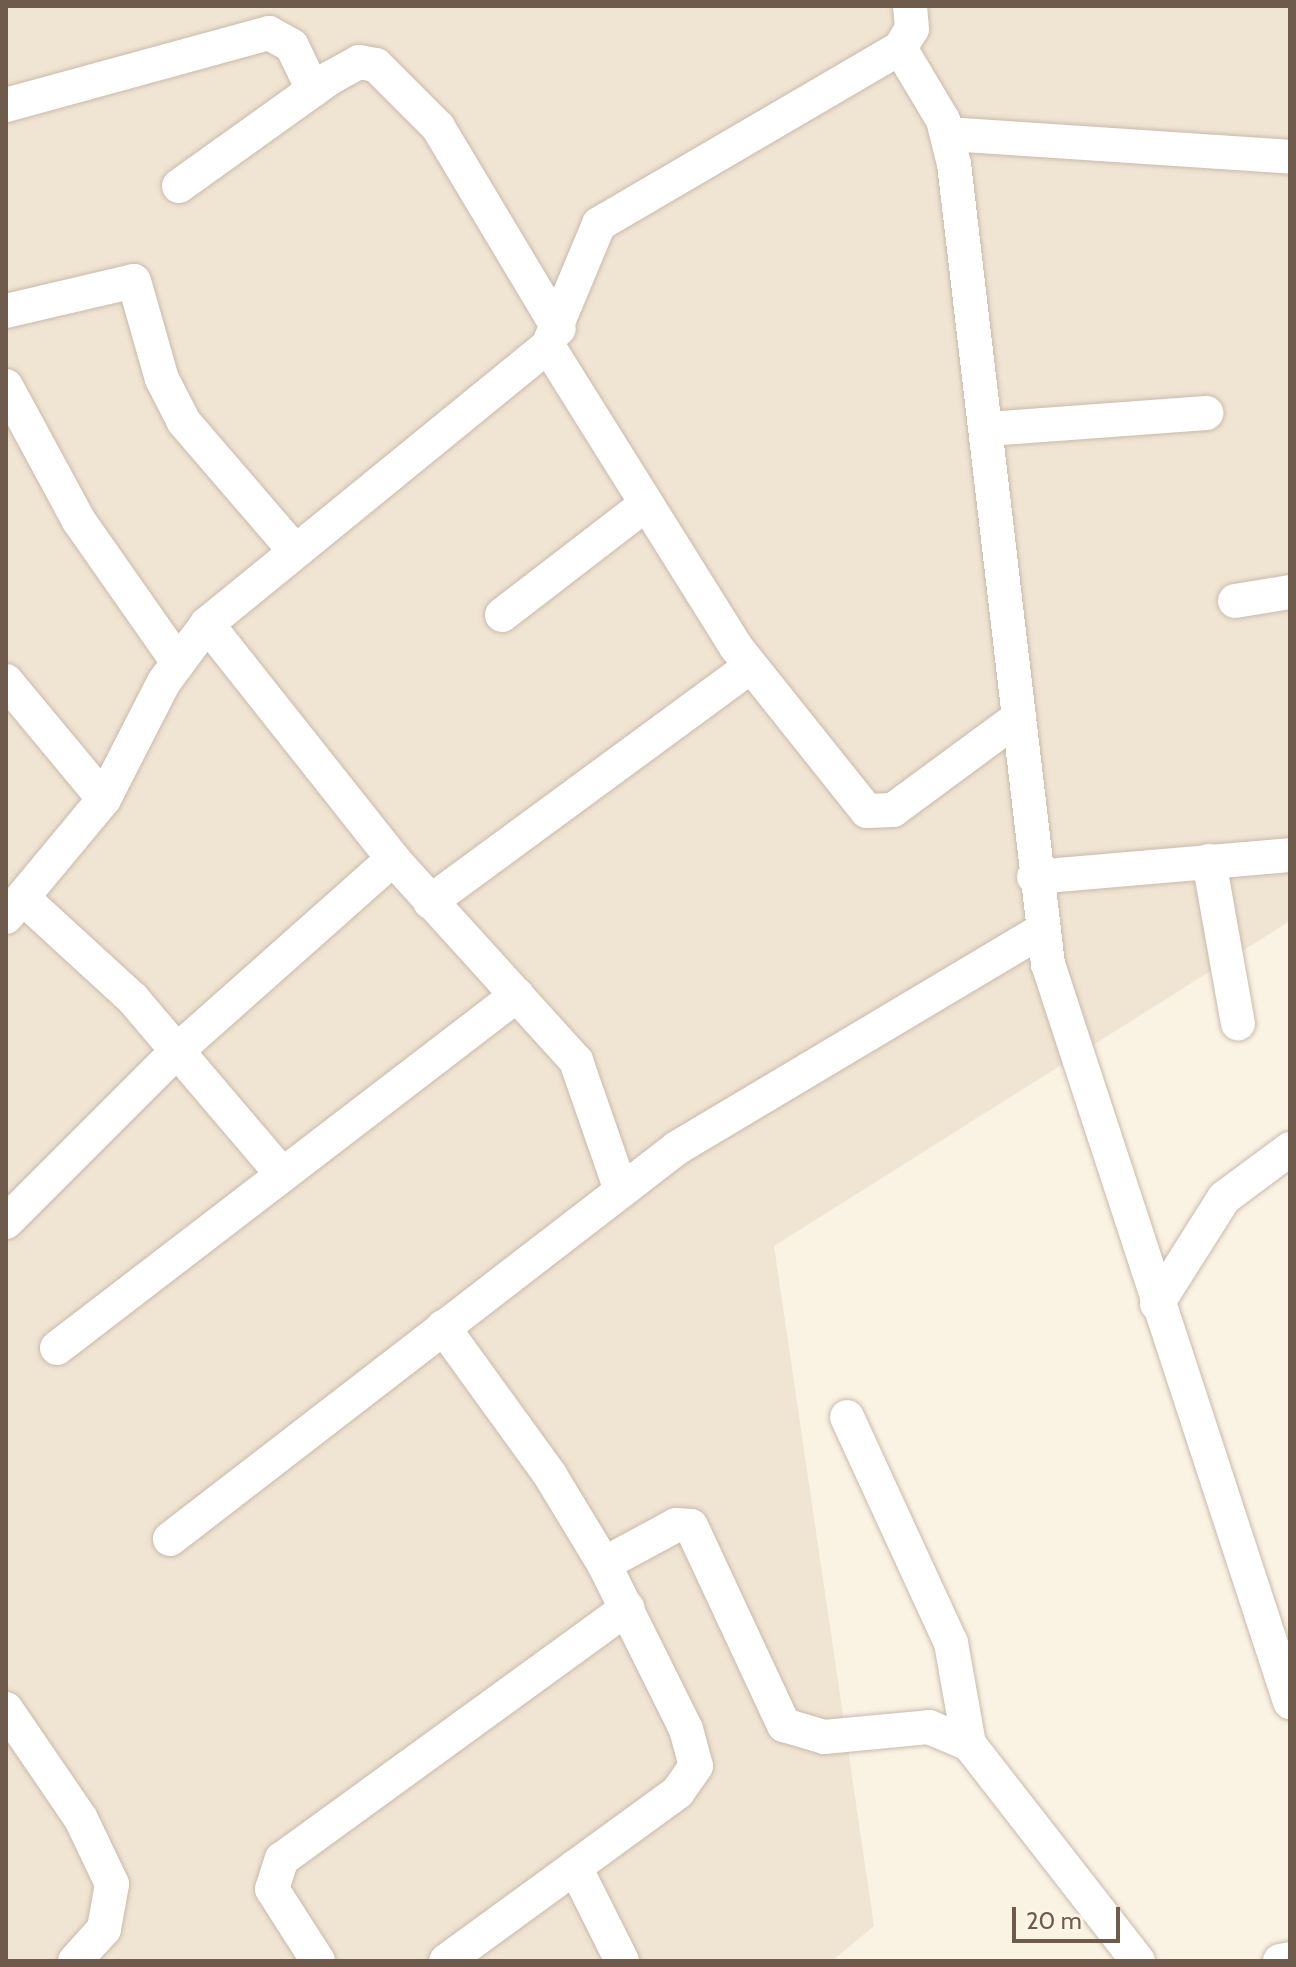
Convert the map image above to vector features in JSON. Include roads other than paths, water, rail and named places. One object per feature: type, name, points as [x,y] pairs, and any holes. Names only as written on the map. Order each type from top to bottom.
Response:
[{"type":"street","points":[[283,1175],[179,1049],[11,910],[104,799],[177,661],[207,624],[554,337],[592,234],[609,215],[907,28],[948,134],[988,429],[1041,931],[1157,1304],[1290,1702]]},
{"type":"street","points":[[6,105],[269,33],[292,46],[313,90]]},
{"type":"street","points":[[179,186],[313,90],[359,62],[394,78],[462,164],[646,504],[751,666],[855,799],[876,814],[893,810],[1019,717]]},
{"type":"street","points":[[948,134],[1290,157]]},
{"type":"street","points":[[6,311],[134,281],[162,379],[184,422],[294,550]]},
{"type":"street","points":[[7,390],[79,521],[177,661]]},
{"type":"street","points":[[988,429],[1206,413]]},
{"type":"street","points":[[502,615],[646,504]]},
{"type":"street","points":[[1235,601],[1290,592]]},
{"type":"street","points":[[207,624],[393,859],[517,995],[586,1078],[621,1190]]},
{"type":"street","points":[[430,902],[751,666]]},
{"type":"street","points":[[6,681],[104,799]]},
{"type":"street","points":[[1034,877],[1290,855]]},
{"type":"street","points":[[12,1206],[179,1049],[393,859]]},
{"type":"street","points":[[1209,861],[1238,1023]]},
{"type":"street","points":[[170,1539],[621,1190],[804,1067],[1041,931]]},
{"type":"street","points":[[57,1348],[517,995]]},
{"type":"street","points":[[1157,1304],[1224,1198],[1290,1149]]},
{"type":"street","points":[[443,1327],[550,1475],[604,1564],[627,1608],[696,1766],[678,1792],[446,1961]]},
{"type":"street","points":[[847,1417],[951,1643],[969,1744],[1138,1961]]},
{"type":"street","points":[[604,1564],[676,1525],[691,1526],[784,1725],[824,1737],[929,1727],[969,1744]]},
{"type":"street","points":[[318,1961],[272,1889],[282,1859],[627,1608]]},
{"type":"street","points":[[6,1709],[81,1819],[112,1884],[104,1929],[75,1961]]},
{"type":"street","points":[[575,1867],[622,1961]]},
{"type":"street","points":[[1280,1961],[1290,1959]]}]
